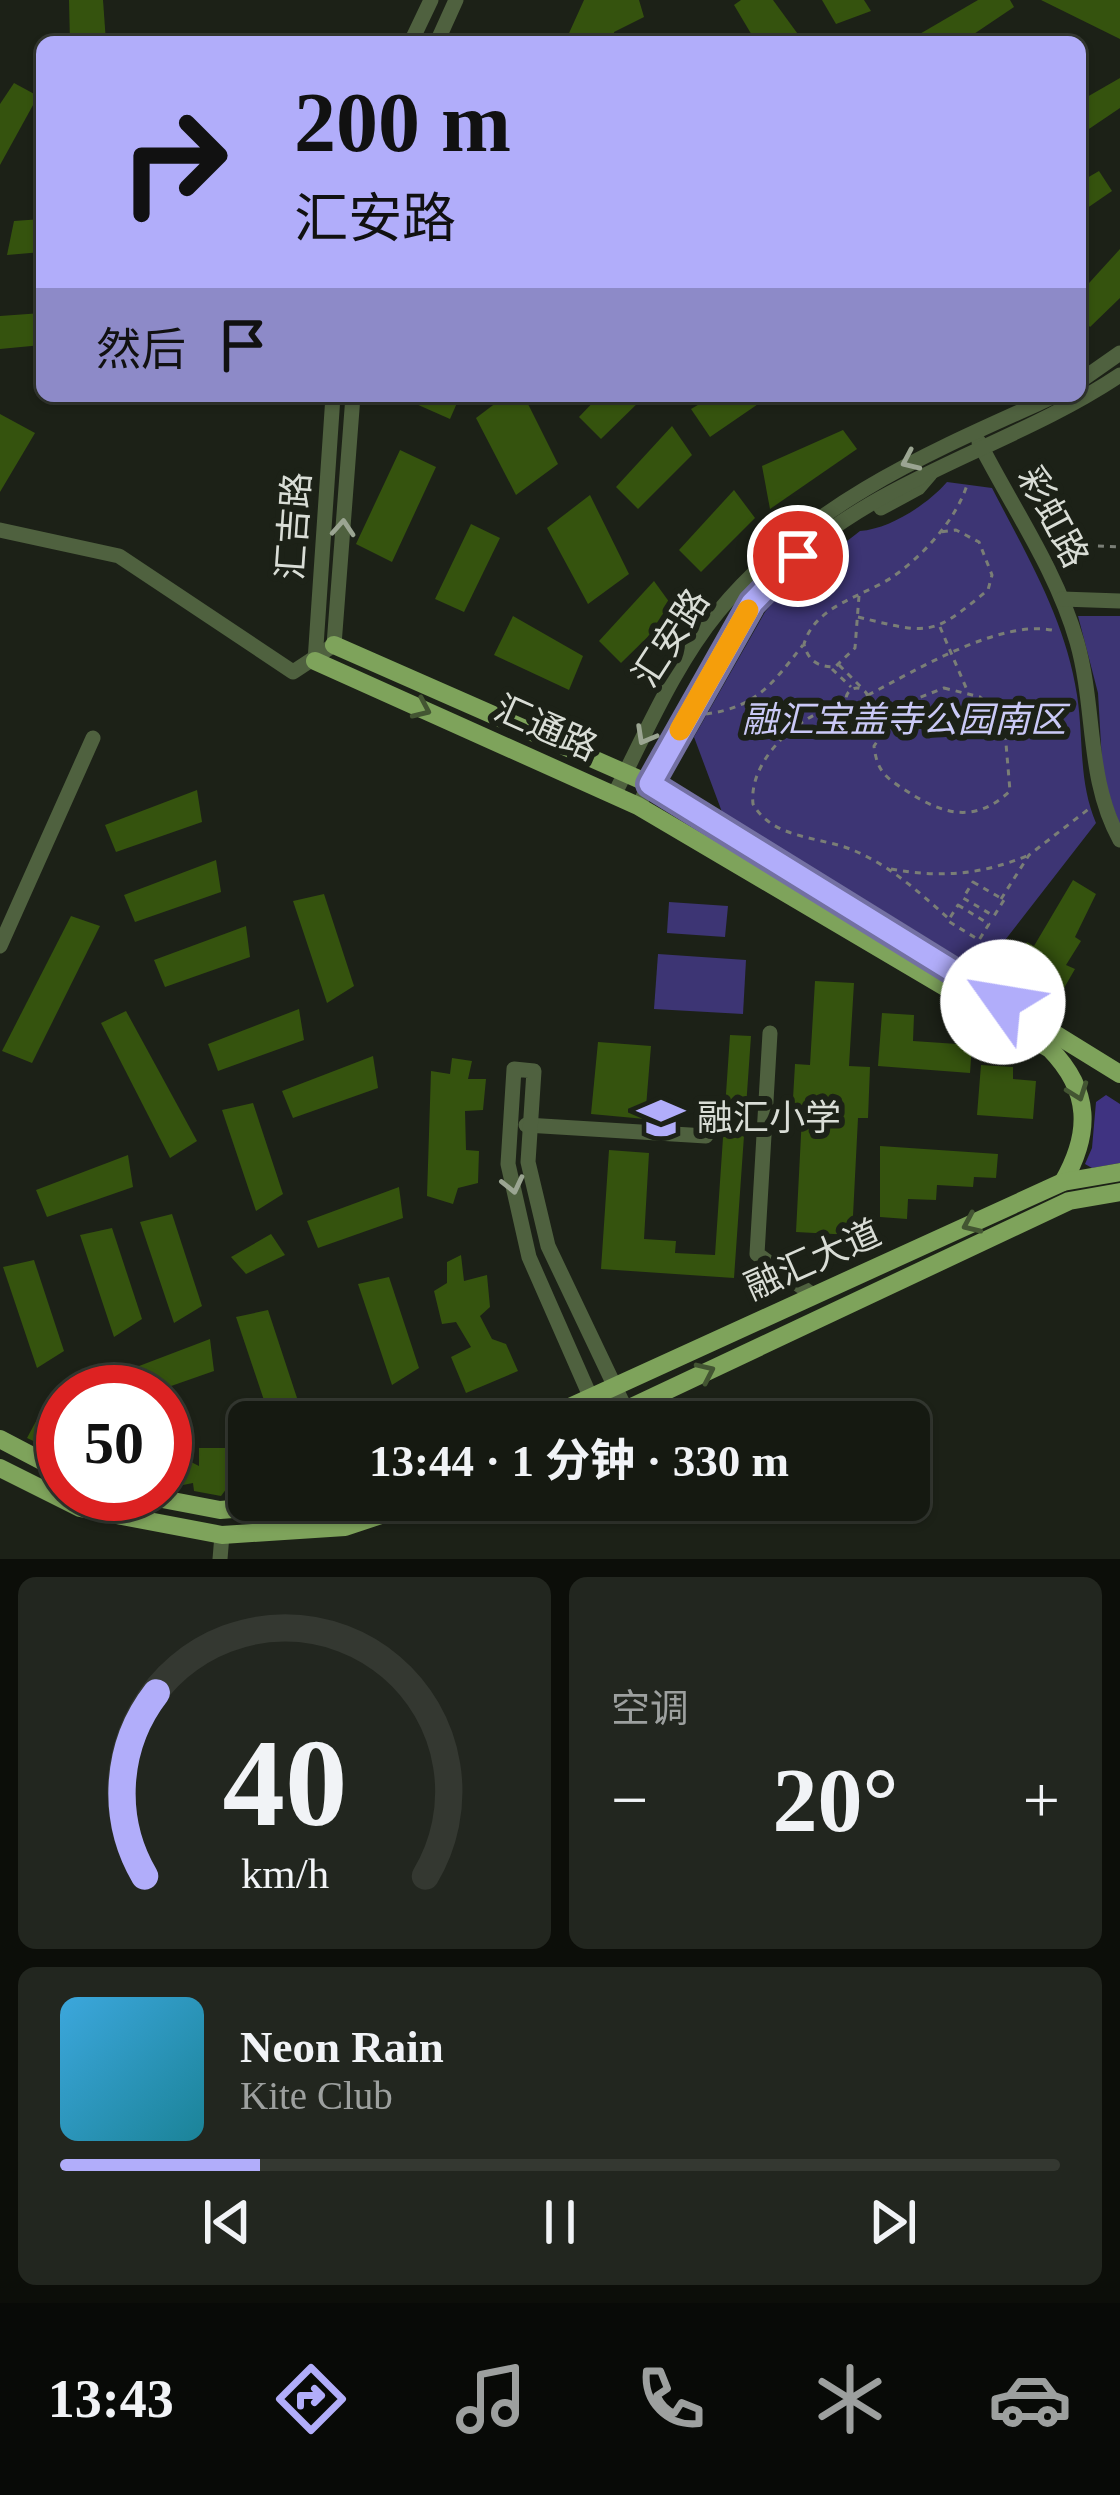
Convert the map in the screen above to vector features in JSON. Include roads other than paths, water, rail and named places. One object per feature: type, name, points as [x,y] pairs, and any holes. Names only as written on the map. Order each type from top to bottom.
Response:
[{"type":"main road","name":"汇通路","points":[[334,645],[650,784],[1120,1075]]},
{"type":"main road","name":"汇通路","points":[[315,661],[638,806],[1050,1049],[1079,1087],[1085,1112],[1083,1137],[1063,1182]]},
{"type":"main road","name":"融汇大道","points":[[584,1401],[1063,1182],[1120,1172]]},
{"type":"main road","name":"融汇大道","points":[[645,1401],[1069,1201],[1120,1192]]},
{"type":"main road","points":[[0,1439],[36,1458]]},
{"type":"main road","points":[[0,1468],[80,1508],[222,1535],[345,1527],[363,1521]]},
{"type":"main road","points":[[192,1505],[228,1509]]},
{"type":"street","points":[[414,36],[431,0]]},
{"type":"street","points":[[439,36],[456,0]]},
{"type":"street","points":[[1086,378],[1120,353]]},
{"type":"street","name":"汇安路","points":[[1086,397],[1120,375]]},
{"type":"street","name":"汇吉路","points":[[315,661],[333,402]]},
{"type":"street","name":"汇吉路","points":[[334,645],[353,402]]},
{"type":"street","name":"汇安路","points":[[638,806],[752,603],[822,534],[1044,402]]},
{"type":"street","name":"汇安路","points":[[614,795],[701,635],[763,564],[814,518],[872,482],[1079,402]]},
{"type":"street","name":"彩虹路","points":[[977,440],[1062,599],[1091,694],[1095,779],[1120,841]]},
{"type":"street","points":[[0,530],[119,556],[293,672],[334,645]]},
{"type":"street","points":[[1062,599],[1120,601]]},
{"type":"street","points":[[0,946],[93,738]]},
{"type":"street","points":[[770,1034],[757,1254],[814,1296]]},
{"type":"street","points":[[592,1401],[530,1257],[508,1164],[514,1069],[534,1071],[528,1162],[548,1246],[622,1401]]},
{"type":"street","points":[[511,1124],[706,1136]]},
{"type":"street","points":[[220,1559],[222,1535]]},
{"type":"place","name":"融汇小学","points":[[661,1118]]},
{"type":"park label","name":"融汇宝盖寺公园南区","points":[[904,720]]}]
